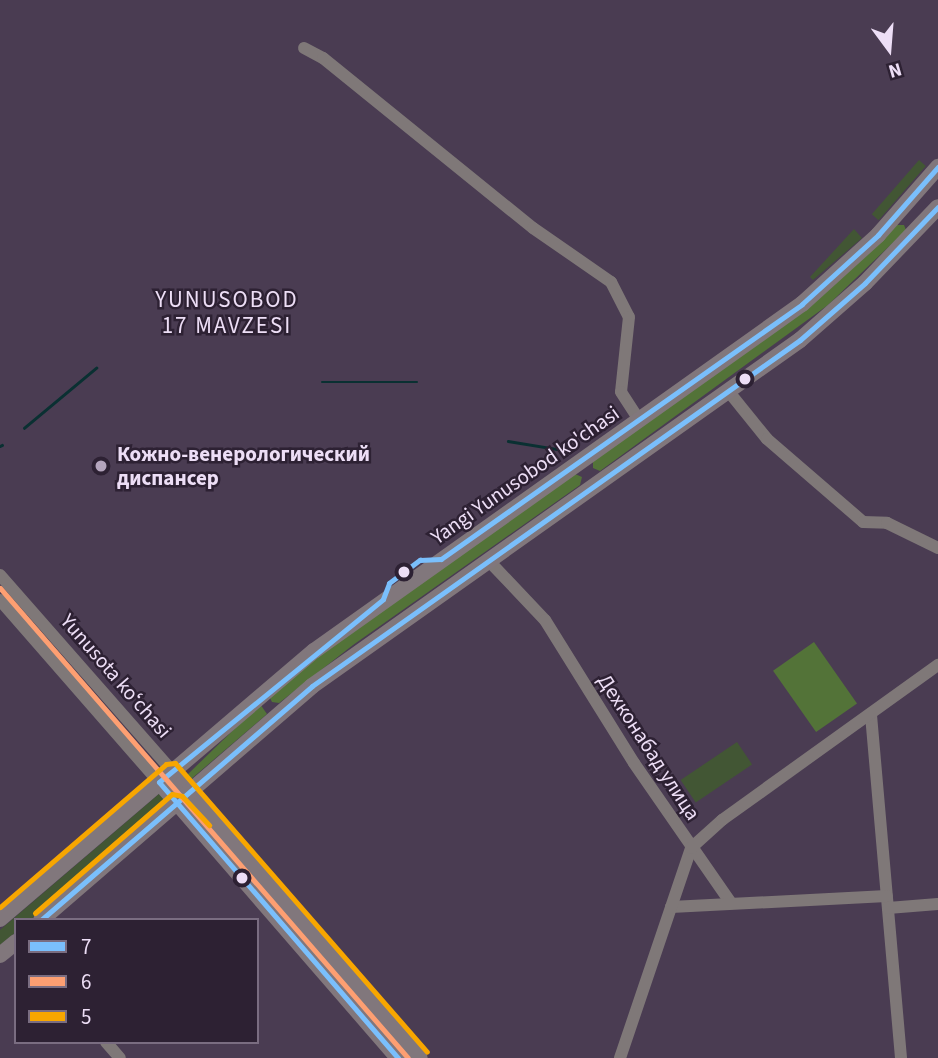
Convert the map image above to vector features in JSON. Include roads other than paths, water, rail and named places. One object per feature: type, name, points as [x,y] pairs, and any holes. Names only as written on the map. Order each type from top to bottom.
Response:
[{"type":"main road","name":"Yangi Yunusobod ko'chasi","points":[[0,919],[265,691],[361,615],[802,304],[899,212],[938,167]]},
{"type":"main road","points":[[43,918],[281,711],[819,324],[938,207]]},
{"type":"main road","points":[[899,212],[919,228]]},
{"type":"main road","points":[[579,462],[596,486]]},
{"type":"main road","points":[[265,691],[268,709],[281,711]]},
{"type":"main road","name":"Yunusota koʻchasi","points":[[165,776],[398,1058]]},
{"type":"main road","name":"Yunusota koʻchasi","points":[[183,797],[420,1058]]},
{"type":"main road","points":[[0,956],[14,945]]},
{"type":"street","points":[[304,48],[323,58],[533,228],[611,282],[629,317],[621,391],[639,420]]},
{"type":"street","points":[[729,391],[767,439],[863,522],[887,523],[938,548]]},
{"type":"street","name":"Дехконабад улица","points":[[489,561],[545,620],[691,848],[620,1058]]},
{"type":"street","name":"Yunusota koʻchasi","points":[[0,575],[165,776]]},
{"type":"street","name":"Yunusota koʻchasi","points":[[0,600],[165,776]]},
{"type":"street","points":[[731,903],[691,848],[713,831],[722,820],[938,665]]},
{"type":"street","points":[[871,715],[901,1058]]},
{"type":"street","points":[[700,860],[713,831]]},
{"type":"street","points":[[671,907],[731,903],[938,904]]},
{"type":"street","points":[[108,1044],[120,1058]]},
{"type":"waterway","points":[[24,428],[96,368]]},
{"type":"waterway","points":[[322,382],[417,382]]},
{"type":"waterway","points":[[508,441],[563,450]]},
{"type":"place","name":"Кожно-венерологический диспансер","points":[[101,466]]},
{"type":"district","name":"YUNUSOBOD 17 MAVZESI","points":[[227,313]]}]
